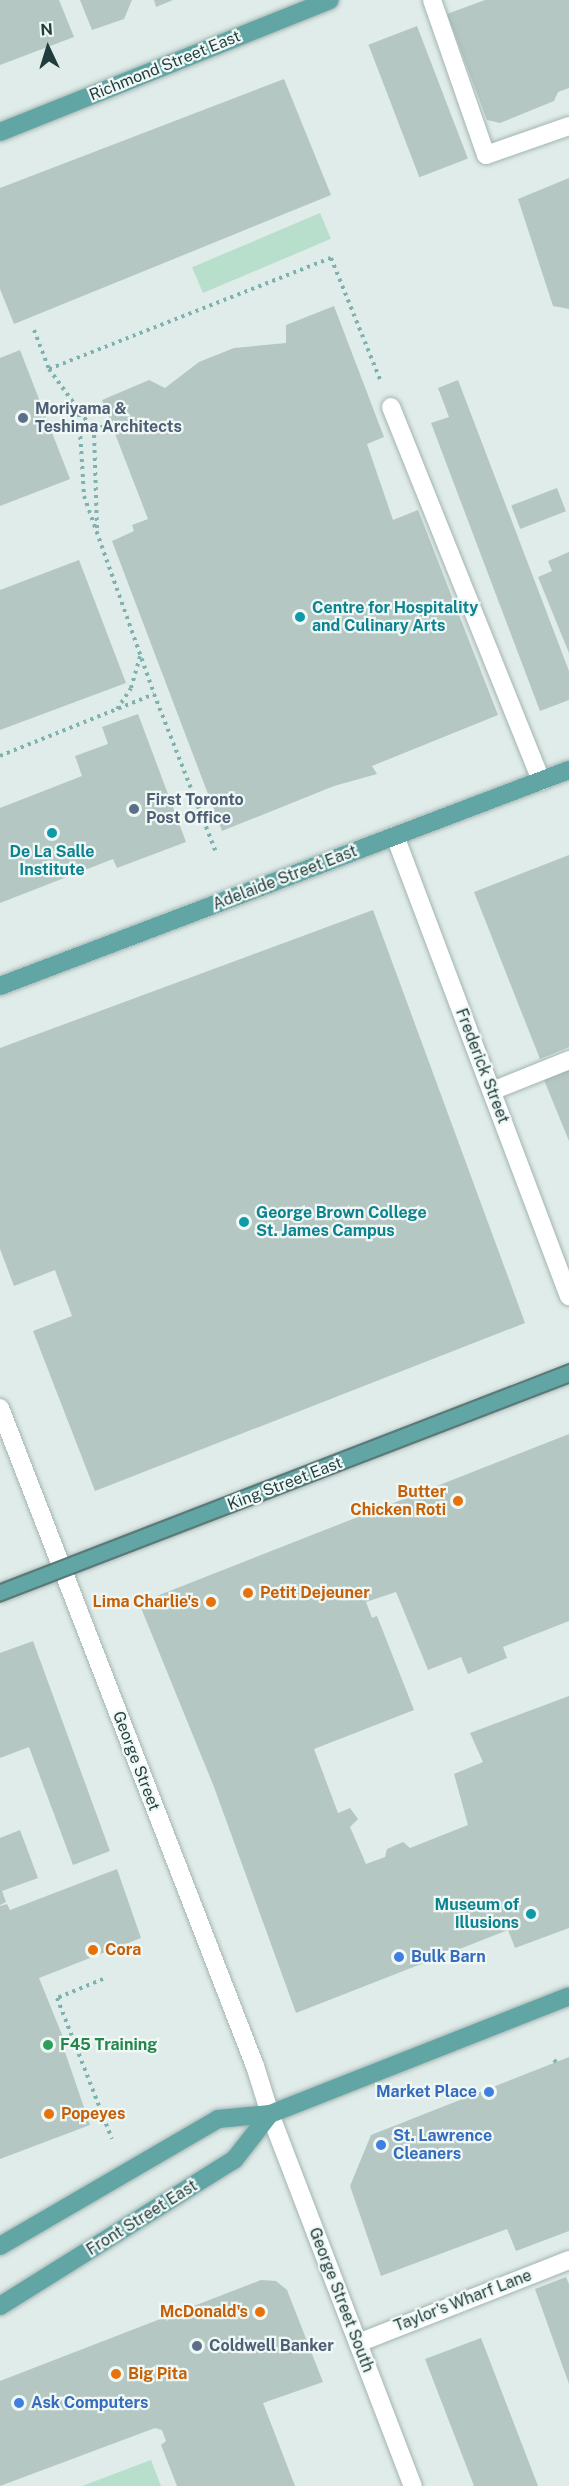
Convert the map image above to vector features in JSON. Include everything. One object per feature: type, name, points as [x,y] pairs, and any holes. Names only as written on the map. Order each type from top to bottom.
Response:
[{"type":"main road","name":"Richmond Street East","points":[[0,132],[330,0]]},
{"type":"main road","name":"Adelaide Street East","points":[[0,986],[569,770]]},
{"type":"main road","name":"King Street East","points":[[0,1593],[569,1374]]},
{"type":"main road","points":[[0,2246],[218,2119],[270,2114],[569,1996]]},
{"type":"main road","name":"Front Street East","points":[[0,2306],[234,2160],[270,2114]]},
{"type":"street","points":[[432,0],[486,155],[569,126]]},
{"type":"street","points":[[391,408],[542,781]]},
{"type":"street","name":"Frederick Street","points":[[395,836],[569,1296]]},
{"type":"street","points":[[492,1091],[569,1060]]},
{"type":"street","name":"George Street","points":[[0,1408],[255,2066],[270,2114]]},
{"type":"street","name":"George Street South","points":[[270,2114],[413,2486]]},
{"type":"street","name":"Taylor's Wharf Lane","points":[[357,2343],[569,2260]]},
{"type":"path","points":[[49,369],[331,258],[391,408]]},
{"type":"path","points":[[34,330],[49,369],[79,414],[94,431],[97,531]]},
{"type":"path","points":[[79,414],[84,496],[154,694],[215,850]]},
{"type":"path","points":[[94,431],[104,426]]},
{"type":"path","points":[[117,710],[130,688],[140,656]]},
{"type":"path","points":[[0,756],[154,694]]},
{"type":"path","points":[[103,1979],[57,1998],[112,2139]]},
{"type":"green space","points":[[320,213],[331,239],[203,293],[192,267]]},
{"type":"green space","points":[[151,2460],[161,2486],[82,2486]]},
{"type":"building","points":[[0,0],[59,0],[74,37],[0,65]]},
{"type":"building","points":[[80,0],[132,0],[124,19],[92,30]]},
{"type":"building","points":[[154,0],[173,0],[156,7]]},
{"type":"building","points":[[485,0],[569,0],[569,88],[558,92],[554,101],[500,123],[487,120],[447,14]]},
{"type":"building","points":[[417,26],[468,159],[419,177],[368,45]]},
{"type":"building","points":[[284,79],[331,195],[14,324],[0,289],[0,188]]},
{"type":"building","points":[[569,178],[569,309],[553,306],[518,199]]},
{"type":"building","name":"Centre for Hospitality and Culinary Arts","points":[[334,306],[384,437],[367,444],[393,520],[418,510],[498,715],[372,766],[377,774],[334,786],[222,831],[112,541],[134,531],[132,525],[148,519],[102,400],[149,380],[165,388],[199,362],[234,348],[286,343],[286,325]]},
{"type":"building","name":"Moriyama & Teshima Architects","points":[[20,350],[70,479],[0,506],[0,358]]},
{"type":"building","points":[[458,380],[569,671],[569,700],[540,711],[431,423],[449,417],[438,388]]},
{"type":"building","points":[[557,488],[566,511],[520,529],[511,506]]},
{"type":"building","points":[[569,552],[569,653],[538,577],[552,571],[548,561]]},
{"type":"building","points":[[79,560],[126,683],[0,730],[0,590]]},
{"type":"building","points":[[138,714],[186,842],[117,868],[113,859],[0,903],[0,808],[82,776],[75,756],[108,744],[102,727]]},
{"type":"building","points":[[569,855],[569,1047],[540,1059],[474,892]]},
{"type":"building","name":"George Brown College St. James Campus","points":[[373,910],[525,1323],[95,1491],[33,1331],[72,1316],[55,1270],[14,1286],[0,1249],[0,1048]]},
{"type":"building","points":[[569,1070],[569,1141],[544,1080]]},
{"type":"building","points":[[569,1434],[569,1621],[503,1647],[507,1658],[468,1674],[461,1657],[428,1670],[396,1592],[366,1602],[372,1618],[377,1616],[414,1710],[314,1749],[338,1813],[350,1808],[358,1819],[350,1827],[366,1864],[385,1857],[387,1849],[403,1842],[410,1848],[468,1825],[454,1774],[483,1762],[470,1733],[569,1696],[569,1928],[515,1948],[508,1930],[296,2013],[214,1787],[139,1603]]},
{"type":"building","points":[[33,1641],[110,1851],[73,1865],[29,1747],[0,1758],[0,1653]]},
{"type":"building","points":[[20,1830],[38,1878],[2,1891],[6,1902],[0,1905],[0,1838]]},
{"type":"building","points":[[117,1869],[141,1938],[39,1978],[65,2042],[63,2046],[90,2125],[0,2159],[0,1906],[7,1904],[10,1910]]},
{"type":"building","points":[[569,2057],[569,2231],[516,2251],[507,2229],[381,2276],[350,2186],[371,2135]]},
{"type":"building","points":[[566,2277],[569,2284],[569,2384],[535,2289]]},
{"type":"building","points":[[261,2280],[276,2281],[287,2290],[323,2382],[263,2403],[295,2486],[177,2486],[161,2445],[166,2441],[162,2430],[155,2428],[0,2486],[0,2381]]},
{"type":"building","points":[[481,2338],[538,2486],[474,2486],[425,2359]]},
{"type":"tram line","points":[[0,1584],[569,1364]]},
{"type":"tram line","points":[[0,1602],[569,1383]]},
{"type":"place","name":"Moriyama & Teshima Architects","points":[[23,418]]},
{"type":"place","name":"Centre for Hospitality and Culinary Arts","points":[[300,617]]},
{"type":"place","name":"First Toronto Post Office","points":[[134,809]]},
{"type":"place","name":"De La Salle Institute","points":[[52,833]]},
{"type":"place","name":"George Brown College St. James Campus","points":[[244,1222]]},
{"type":"place","name":"Butter Chicken Roti","points":[[458,1501]]},
{"type":"place","name":"Petit Dejeuner","points":[[248,1593]]},
{"type":"place","name":"Lima Charlie's","points":[[211,1602]]},
{"type":"place","name":"Museum of Illusions","points":[[531,1914]]},
{"type":"place","name":"Cora","points":[[93,1950]]},
{"type":"place","name":"Bulk Barn","points":[[399,1957]]},
{"type":"place","name":"F45 Training","points":[[48,2045]]},
{"type":"place","name":"Market Place","points":[[489,2092]]},
{"type":"place","name":"Popeyes","points":[[49,2114]]},
{"type":"place","name":"St. Lawrence Cleaners","points":[[381,2145]]},
{"type":"place","name":"McDonald's","points":[[260,2312]]},
{"type":"place","name":"Coldwell Banker","points":[[197,2346]]},
{"type":"place","name":"Big Pita","points":[[116,2374]]},
{"type":"place","name":"Ask Computers","points":[[19,2403]]}]
